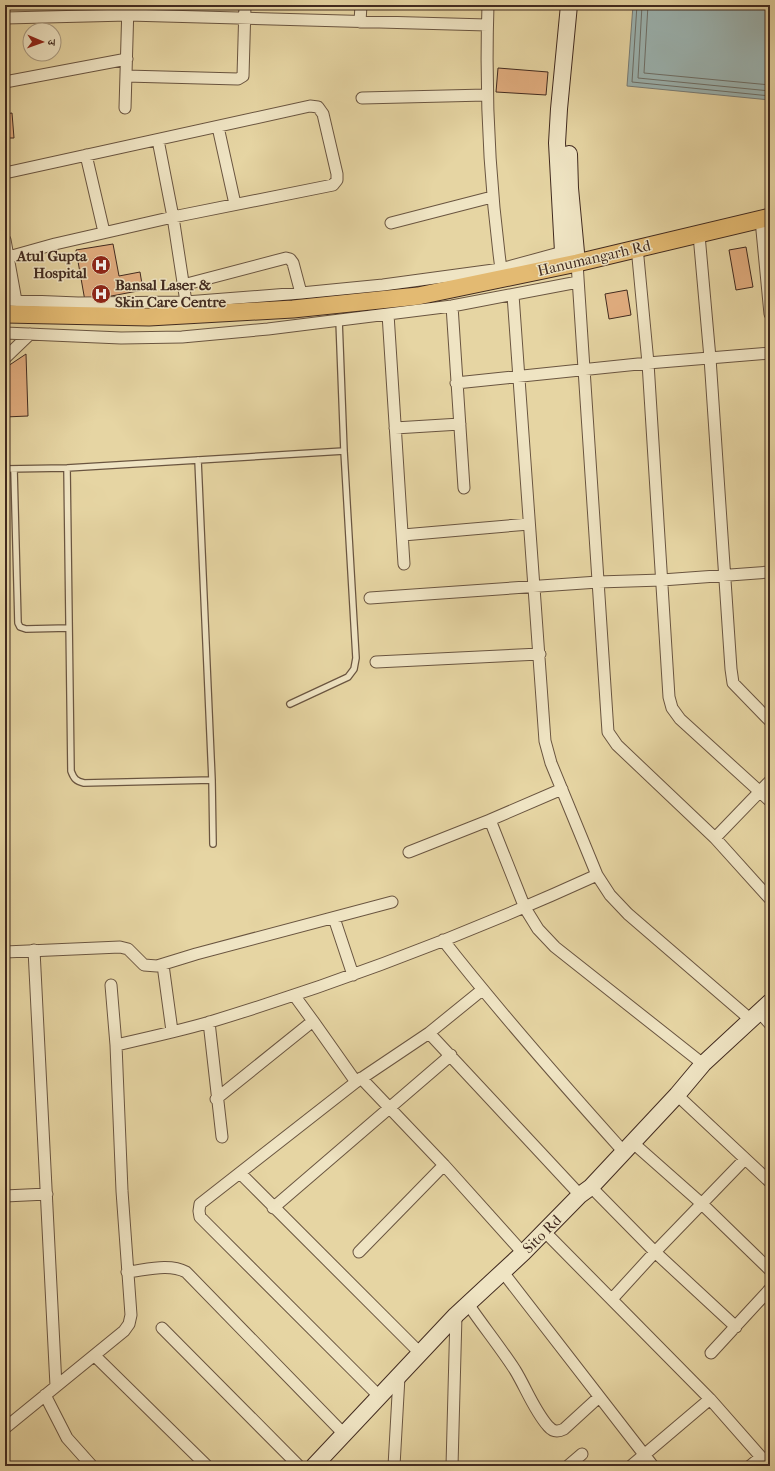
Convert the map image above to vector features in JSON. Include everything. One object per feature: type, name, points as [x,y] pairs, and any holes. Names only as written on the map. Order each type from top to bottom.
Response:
[{"type":"main road","points":[[569,5],[557,143],[570,257]]},
{"type":"main road","points":[[570,257],[570,188],[568,143],[580,5]]},
{"type":"main road","name":"Hanumangarh Rd","points":[[5,314],[149,317],[293,309],[418,296],[570,257],[636,247],[765,218]]},
{"type":"main road","name":"Sito Rd","points":[[314,1466],[343,1433],[380,1397],[462,1310],[586,1191],[677,1095],[703,1064],[763,1015]]},
{"type":"street","points":[[126,76],[238,79],[244,72],[245,5]]},
{"type":"street","points":[[360,22],[361,5]]},
{"type":"street","points":[[488,5],[486,95],[492,198],[501,269]]},
{"type":"street","points":[[125,108],[128,10]]},
{"type":"street","points":[[5,18],[128,10],[244,19],[487,25]]},
{"type":"street","points":[[5,82],[127,59]]},
{"type":"street","points":[[362,98],[486,95]]},
{"type":"street","points":[[5,173],[310,106],[318,107],[323,114],[337,174],[337,180],[333,185],[104,232],[7,257]]},
{"type":"street","points":[[218,127],[235,204]]},
{"type":"street","points":[[158,140],[173,217],[186,302]]},
{"type":"street","points":[[86,155],[104,232]]},
{"type":"street","points":[[391,223],[492,198]]},
{"type":"street","points":[[765,218],[770,314]]},
{"type":"street","points":[[699,234],[710,358],[733,683],[770,721]]},
{"type":"street","points":[[5,240],[11,300],[78,302],[186,302],[383,285],[501,269],[570,257],[578,282],[608,732],[617,745],[716,838],[770,899]]},
{"type":"street","points":[[636,247],[648,363],[669,697],[672,708],[680,718],[760,790],[770,801]]},
{"type":"street","points":[[184,285],[286,258],[290,259],[293,263],[301,293]]},
{"type":"street","points":[[5,333],[121,338],[182,337],[268,329],[452,306],[578,282]]},
{"type":"street","points":[[513,295],[529,524],[540,654],[545,741],[551,763],[598,875],[610,896],[628,914],[763,1015]]},
{"type":"street","points":[[452,306],[464,488]]},
{"type":"street","points":[[388,314],[404,564]]},
{"type":"street","points":[[5,358],[30,334]]},
{"type":"street","points":[[456,382],[648,363],[770,353]]},
{"type":"street","points":[[396,428],[460,424]]},
{"type":"street","points":[[403,535],[529,524]]},
{"type":"street","points":[[370,598],[535,586],[662,580],[770,572]]},
{"type":"street","points":[[376,662],[540,654]]},
{"type":"street","points":[[716,838],[770,781]]},
{"type":"street","points":[[409,852],[490,820],[562,789]]},
{"type":"street","points":[[490,820],[525,908],[538,929],[555,948],[703,1064]]},
{"type":"street","points":[[116,1046],[209,1022],[353,975],[525,908],[598,875]]},
{"type":"street","points":[[5,952],[120,947],[128,949],[144,965],[157,966],[250,939],[392,902]]},
{"type":"street","points":[[334,918],[353,975]]},
{"type":"street","points":[[444,940],[482,990],[547,1066],[628,1146],[701,1203],[770,1270]]},
{"type":"street","points":[[34,950],[56,1386]]},
{"type":"street","points":[[163,965],[172,1031]]},
{"type":"street","points":[[5,1428],[95,1356],[124,1331],[129,1324],[130,1315],[116,1046],[111,985]]},
{"type":"street","points":[[380,1397],[200,1217],[200,1204],[241,1174],[358,1080],[429,1033],[482,990]]},
{"type":"street","points":[[294,995],[358,1080],[390,1107],[523,1253]]},
{"type":"street","points":[[216,1100],[313,1021]]},
{"type":"street","points":[[209,1022],[216,1100],[222,1137]]},
{"type":"street","points":[[429,1033],[586,1191],[736,1327]]},
{"type":"street","points":[[273,1208],[451,1056]]},
{"type":"street","points":[[677,1095],[744,1160],[770,1182]]},
{"type":"street","points":[[612,1299],[701,1203],[744,1160]]},
{"type":"street","points":[[359,1252],[444,1165]]},
{"type":"street","points":[[241,1174],[273,1208],[421,1354]]},
{"type":"street","points":[[5,1196],[47,1194]]},
{"type":"street","points":[[544,1231],[710,1399],[769,1466]]},
{"type":"street","points":[[127,1272],[168,1268],[178,1268],[186,1272],[343,1433]]},
{"type":"street","points":[[502,1271],[653,1466]]},
{"type":"street","points":[[711,1353],[770,1289]]},
{"type":"street","points":[[462,1310],[514,1369],[535,1407],[548,1427],[553,1431],[559,1432],[564,1430],[599,1397]]},
{"type":"street","points":[[452,1466],[462,1310]]},
{"type":"street","points":[[162,1328],[299,1466]]},
{"type":"street","points":[[95,1356],[206,1466]]},
{"type":"street","points":[[394,1466],[399,1377]]},
{"type":"street","points":[[45,1395],[67,1438],[92,1466]]},
{"type":"street","points":[[632,1466],[710,1399]]},
{"type":"street","points":[[568,1466],[582,1454]]},
{"type":"street","points":[[750,1466],[761,1457]]},
{"type":"lane","points":[[290,704],[348,677],[354,669],[356,658],[344,451],[339,320]]},
{"type":"lane","points":[[5,469],[66,468],[344,451]]},
{"type":"lane","points":[[198,460],[212,780],[213,844]]},
{"type":"lane","points":[[66,468],[71,771],[73,777],[77,781],[84,783],[212,780]]},
{"type":"lane","points":[[14,469],[18,623],[20,627],[26,629],[69,628]]},
{"type":"water","points":[[633,5],[770,5],[770,100],[627,86]]},
{"type":"building","points":[[498,68],[548,72],[546,95],[496,92]]},
{"type":"building","points":[[12,113],[14,138],[5,138],[5,114]]},
{"type":"building","points":[[113,244],[119,276],[140,272],[143,290],[85,301],[76,250]]},
{"type":"building","points":[[746,247],[753,287],[736,290],[729,250]]},
{"type":"building","points":[[627,290],[631,315],[609,319],[605,294]]},
{"type":"building","points":[[26,354],[28,416],[5,417],[5,368]]},
{"type":"place","name":"Atul Gupta Hospital","points":[[101,265]]},
{"type":"place","name":"Bansal Laser & Skin Care Centre","points":[[101,294]]}]
